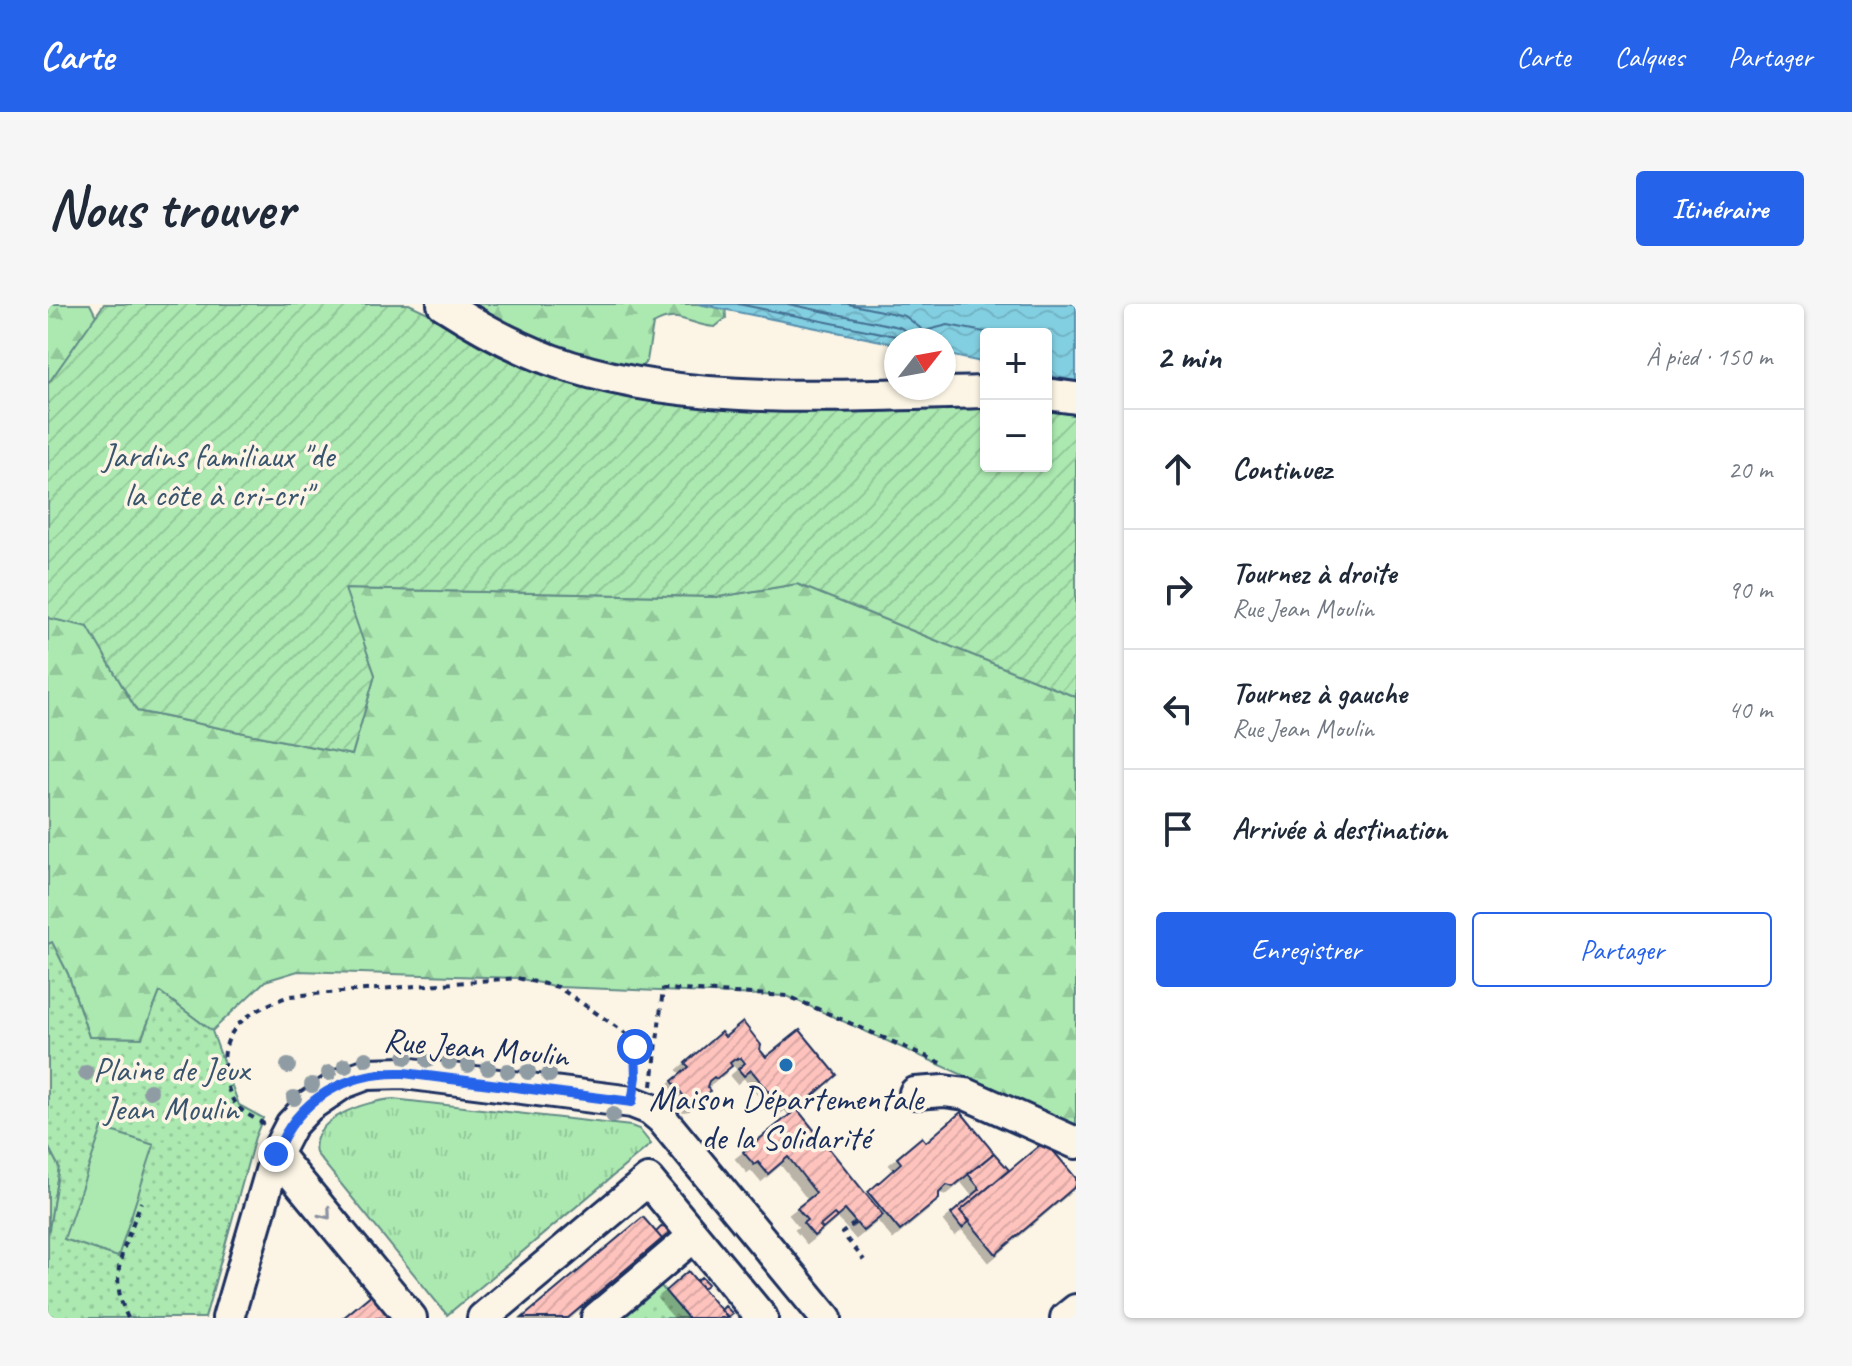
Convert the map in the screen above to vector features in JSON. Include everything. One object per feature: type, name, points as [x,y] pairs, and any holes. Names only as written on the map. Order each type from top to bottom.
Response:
[{"type":"street","points":[[443,304],[550,359],[668,388],[822,395],[980,392]]},
{"type":"street","points":[[1052,395],[1076,398]]},
{"type":"street","name":"Rue Jean Moulin","points":[[228,1318],[280,1144],[309,1106],[330,1091],[356,1078],[380,1072],[419,1074],[641,1106]]},
{"type":"street","points":[[915,1093],[944,1091],[966,1094],[1076,1143]]},
{"type":"street","points":[[641,1106],[662,1119],[826,1318]]},
{"type":"street","points":[[280,1144],[411,1318]]},
{"type":"street","points":[[483,1318],[648,1180],[762,1318]]},
{"type":"street","points":[[597,1318],[694,1236]]},
{"type":"street","points":[[1066,1318],[1076,1310]]},
{"type":"path","points":[[280,1144],[237,1107],[229,1090],[223,1049],[245,1018],[264,1005],[290,996],[517,978],[558,987],[630,1036],[635,1047],[641,1106]]},
{"type":"path","points":[[641,1106],[663,989],[788,996],[956,1069]]},
{"type":"path","points":[[128,1318],[117,1287],[118,1271],[141,1202]]},
{"type":"path","points":[[855,1223],[842,1233],[864,1260]]},
{"type":"green space","points":[[48,304],[90,304],[96,316],[48,384]]},
{"type":"green space","name":"Jardins familiaux \"de la côte à cri-cri\"","points":[[104,304],[409,304],[553,372],[884,396],[884,400],[980,404],[980,472],[1052,472],[1052,405],[1076,407],[1076,697],[797,584],[718,597],[345,589],[375,675],[352,755],[137,711],[88,627],[48,618],[48,384]]},
{"type":"green space","points":[[469,304],[725,304],[726,318],[715,327],[677,318],[662,320],[653,324],[647,361],[637,371],[588,371]]},
{"type":"green space","points":[[797,584],[1076,697],[1076,1126],[787,996],[558,987],[517,978],[298,971],[265,981],[212,1031],[160,992],[142,1038],[89,1037],[68,974],[52,943],[48,944],[48,618],[88,626],[137,711],[352,755],[375,675],[344,589],[718,597]]},
{"type":"green space","name":"Plaine de Jeux Jean Moulin","points":[[52,942],[68,974],[89,1037],[142,1038],[160,992],[212,1031],[239,1105],[263,1118],[205,1318],[48,1318],[48,1236],[59,1167],[48,1146],[48,944]]},
{"type":"green space","points":[[393,1099],[631,1126],[639,1129],[651,1144],[447,1315],[316,1153],[316,1141],[330,1121],[369,1103]]},
{"type":"green space","points":[[102,1128],[154,1145],[118,1257],[64,1239]]},
{"type":"green space","points":[[48,1146],[59,1167],[48,1236]]},
{"type":"green space","points":[[650,1273],[688,1318],[597,1318]]},
{"type":"water","points":[[698,304],[1076,304],[1076,381],[1052,376],[1052,328],[980,328],[980,362],[956,357],[956,328],[884,328],[884,342]]},
{"type":"building","name":"Maison Départementale de la Solidarité","points":[[743,1022],[761,1045],[760,1050],[766,1057],[800,1030],[837,1075],[797,1109],[792,1102],[783,1109],[751,1070],[744,1076],[738,1069],[745,1063],[741,1058],[735,1059],[730,1063],[732,1066],[709,1081],[707,1087],[710,1091],[703,1098],[700,1096],[696,1103],[690,1104],[672,1081],[689,1067],[685,1063],[721,1032],[725,1037]]},
{"type":"building","name":"Maison Départementale de la Solidarité","points":[[797,1109],[883,1215],[863,1231],[845,1210],[837,1217],[834,1214],[814,1236],[803,1223],[807,1220],[797,1208],[816,1193],[788,1157],[768,1174],[758,1162],[754,1165],[743,1152]]},
{"type":"building","name":"Maison Départementale de la Solidarité","points":[[961,1112],[994,1153],[953,1187],[947,1185],[939,1193],[939,1199],[900,1231],[868,1192],[901,1163],[897,1158],[922,1137],[926,1142]]},
{"type":"building","points":[[1045,1141],[1076,1178],[1076,1186],[996,1254],[960,1211]]},
{"type":"building","points":[[994,1153],[1009,1170],[960,1211],[970,1221],[962,1228],[951,1214],[980,1189],[968,1174]]},
{"type":"building","points":[[834,1214],[837,1217],[823,1229],[820,1226]]},
{"type":"building","points":[[643,1217],[662,1239],[568,1318],[522,1318]]},
{"type":"building","points":[[661,1227],[672,1231],[662,1239],[656,1232]]},
{"type":"building","points":[[688,1271],[727,1318],[688,1318],[665,1291]]},
{"type":"building","points":[[701,1277],[708,1284],[703,1288],[696,1281]]},
{"type":"building","points":[[372,1294],[390,1315],[386,1318],[343,1318]]},
{"type":"building","points":[[725,1306],[733,1314],[728,1318],[721,1310]]},
{"type":"place","name":"Maison Départementale de la Solidarité","points":[[786,1065]]},
{"type":"route","points":[[276,1154],[291,1125],[309,1106],[343,1083],[380,1072],[632,1102],[636,1077],[635,1047]]}]
